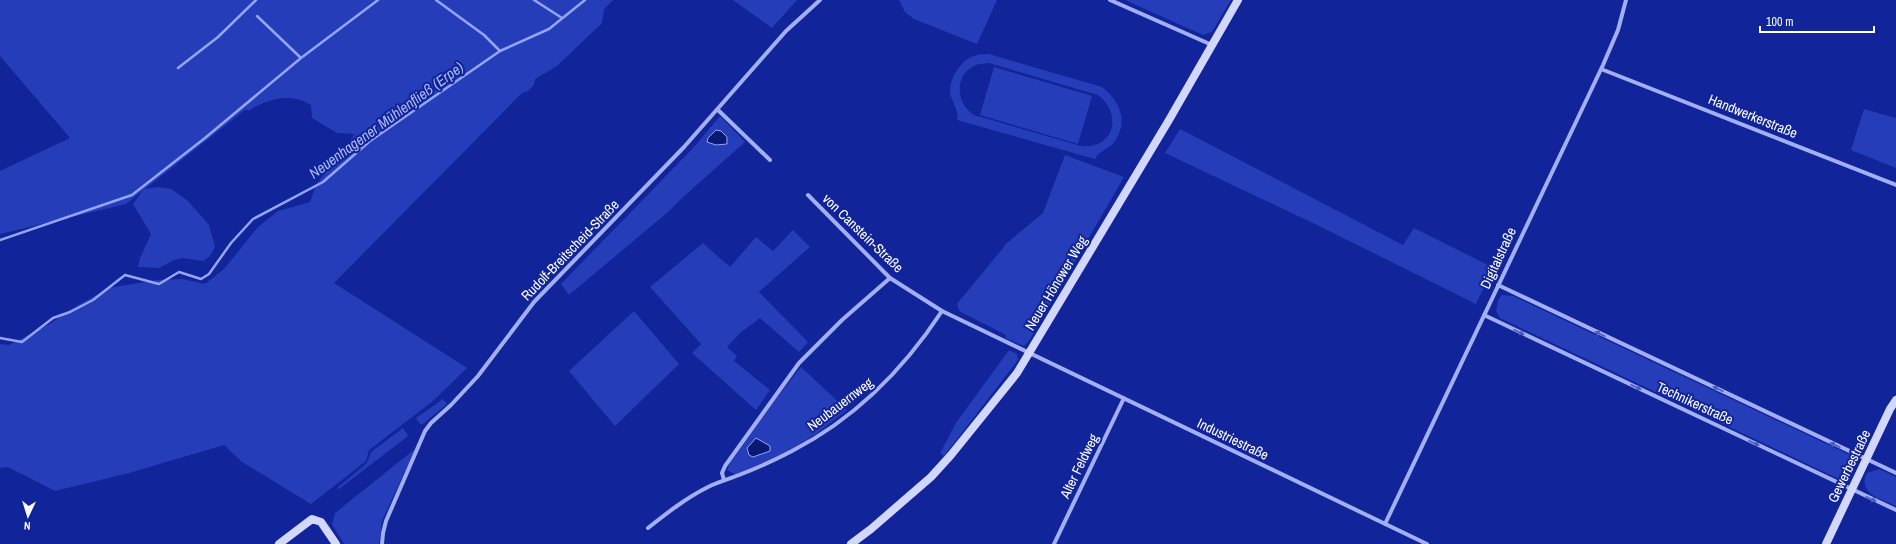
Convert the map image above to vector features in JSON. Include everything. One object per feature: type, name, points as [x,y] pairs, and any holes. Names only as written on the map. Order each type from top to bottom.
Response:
[{"type":"main road","name":"Neuer Hönower Weg","points":[[851,544],[907,499],[952,455],[1017,373],[1238,0]]},
{"type":"main road","name":"Gewerbestraße","points":[[1826,544],[1892,405],[1896,400]]},
{"type":"main road","points":[[279,544],[308,521],[317,519],[321,522],[336,544]]},
{"type":"street","name":"Rudolf-Breitscheid-Straße","points":[[382,544],[386,521],[425,431],[431,423],[451,405],[478,376],[534,302],[654,179],[718,110],[786,31],[820,0]]},
{"type":"street","points":[[1110,0],[1212,45]]},
{"type":"street","name":"Digitalstraße","points":[[1385,524],[1601,69],[1618,30],[1626,0]]},
{"type":"street","name":"Handwerkerstraße","points":[[1601,69],[1896,184]]},
{"type":"street","points":[[718,110],[770,160]]},
{"type":"street","name":"von Canstein-Straße","points":[[808,195],[890,278],[942,311],[1030,353]]},
{"type":"street","points":[[724,480],[722,473],[725,466],[799,363],[842,320],[890,278]]},
{"type":"street","name":"Technikerstraße","points":[[1498,285],[1896,473]]},
{"type":"street","name":"Neubauernweg","points":[[648,528],[688,498],[724,480],[792,451],[841,420],[874,393],[898,369],[921,343],[942,311]]},
{"type":"street","name":"Technikerstraße","points":[[1484,315],[1896,510]]},
{"type":"street","name":"Industriestraße","points":[[1030,353],[1427,544]]},
{"type":"street","name":"Alter Feldweg","points":[[1054,544],[1124,398]]},
{"type":"shaded area","points":[[0,0],[613,0],[604,9],[602,23],[557,66],[535,79],[534,85],[528,91],[522,93],[334,283],[467,368],[433,401],[369,450],[366,461],[311,504],[242,462],[224,445],[129,473],[55,491],[8,467],[0,468],[0,344],[9,345],[50,324],[73,308],[109,288],[157,280],[182,279],[205,284],[224,269],[258,227],[278,211],[310,202],[316,185],[355,134],[337,133],[312,118],[311,105],[303,101],[287,98],[271,100],[248,111],[246,109],[145,189],[159,187],[171,189],[188,201],[209,225],[215,247],[210,256],[203,261],[183,258],[174,260],[159,268],[138,267],[140,258],[151,234],[133,204],[143,190],[126,204],[0,234],[0,171],[70,138],[0,56]]},
{"type":"shaded area","points":[[733,0],[797,0],[772,28]]},
{"type":"shaded area","points":[[899,0],[997,0],[977,44],[914,19],[905,12]]},
{"type":"shaded area","points":[[1125,0],[1231,0],[1212,32],[1203,35]]},
{"type":"shaded area","points":[[989,54],[1102,87],[1113,98],[1120,111],[1122,119],[1119,133],[1113,144],[1099,154],[1095,159],[957,120],[956,110],[950,93],[953,76],[960,66],[969,58],[977,55]],"holes":[[[989,63],[1098,95],[1106,103],[1111,112],[1111,130],[1101,143],[1092,146],[1081,146],[974,115],[963,103],[960,96],[960,89],[964,75],[969,69],[978,64]]]},
{"type":"shaded area","points":[[994,67],[1092,96],[1078,144],[980,115]]},
{"type":"shaded area","points":[[1864,109],[1896,118],[1896,168],[1851,150]]},
{"type":"shaded area","points":[[720,116],[745,142],[668,212],[569,295],[561,284],[694,147]]},
{"type":"shaded area","points":[[1180,129],[1403,245],[1414,228],[1490,266],[1493,268],[1476,304],[1315,224],[1165,153]]},
{"type":"shaded area","points":[[716,130],[721,131],[727,137],[727,144],[716,145],[707,142],[708,138]]},
{"type":"shaded area","points":[[1065,155],[1124,177],[1029,341],[1024,346],[1005,338],[1006,335],[959,311],[957,304],[1007,243],[1043,213]]},
{"type":"shaded area","points":[[793,230],[810,247],[759,292],[808,342],[799,352],[760,318],[740,333],[727,347],[737,356],[734,361],[770,390],[756,410],[692,353],[701,344],[650,287],[703,243],[730,267],[756,237],[773,251]]},
{"type":"shaded area","points":[[1502,295],[1513,296],[1852,456],[1855,467],[1850,478],[1841,480],[1500,318],[1496,311],[1498,300]]},
{"type":"shaded area","points":[[634,311],[679,364],[615,426],[569,371]]},
{"type":"shaded area","points":[[1009,350],[1017,354],[1018,360],[944,456],[940,453],[956,423]]},
{"type":"shaded area","points":[[801,367],[847,410],[816,434],[788,451],[736,475],[727,470],[772,404]]},
{"type":"shaded area","points":[[443,399],[447,404],[423,424],[420,424],[416,418]]},
{"type":"shaded area","points":[[403,428],[408,436],[339,489],[337,488],[367,463],[371,452]]},
{"type":"shaded area","points":[[756,438],[770,446],[770,451],[753,457],[749,455],[747,448]]},
{"type":"shaded area","points":[[415,449],[382,521],[379,544],[344,544],[332,524],[335,513]]},
{"type":"shaded area","points":[[1879,469],[1896,477],[1896,506],[1872,495],[1865,486],[1867,473]]},
{"type":"waterway","points":[[178,68],[218,37],[256,0]]},
{"type":"waterway","points":[[0,240],[132,195],[205,138],[301,58],[378,0]]},
{"type":"waterway","points":[[436,0],[484,35],[500,51]]},
{"type":"waterway","points":[[534,0],[562,18]]},
{"type":"waterway","name":"Neuenhagener Mühlenfließ (Erpe)","points":[[0,338],[22,342],[53,318],[70,312],[93,300],[125,275],[159,284],[179,272],[201,279],[209,274],[231,243],[253,219],[323,182],[370,141],[500,51],[549,29],[585,0]]},
{"type":"waterway","points":[[257,16],[301,58]]}]
